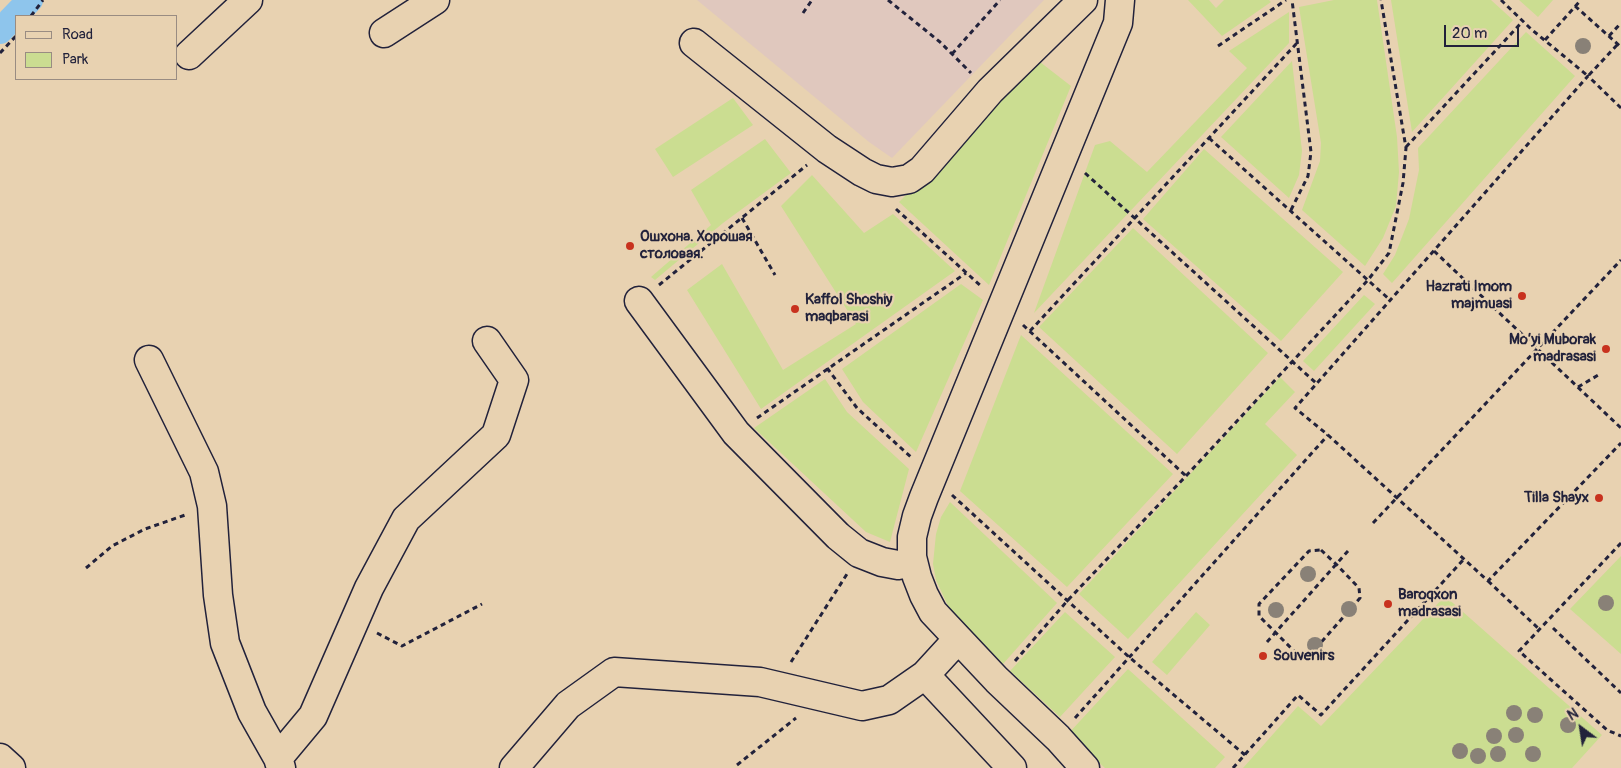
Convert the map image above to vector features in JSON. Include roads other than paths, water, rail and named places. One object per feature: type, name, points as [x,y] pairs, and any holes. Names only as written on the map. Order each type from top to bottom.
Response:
[{"type":"street","points":[[189,55],[248,0]]},
{"type":"street","points":[[384,33],[435,0]]},
{"type":"street","points":[[694,43],[827,148],[876,179],[892,182],[909,179],[922,170],[990,91],[1083,0]]},
{"type":"street","points":[[1085,768],[1058,738],[939,620],[928,604],[917,577],[912,547],[914,526],[924,497],[1118,23],[1120,0]]},
{"type":"street","points":[[639,301],[736,432],[838,536],[854,549],[882,562],[898,565],[913,562]]},
{"type":"street","points":[[148,360],[204,472],[212,506],[218,595],[225,643],[252,712],[279,763],[313,716],[369,588],[406,519],[496,435],[514,380],[487,341]]},
{"type":"street","points":[[514,768],[568,704],[614,672],[760,682],[862,706],[889,700],[925,675],[958,639]]},
{"type":"street","points":[[925,675],[1012,768]]},
{"type":"street","points":[[0,758],[11,768]]},
{"type":"waterway","points":[[15,15],[30,0]]},
{"type":"waterway","points":[[0,31],[15,16]]},
{"type":"place","name":"Ошхона. Хорошая столовая.","points":[[630,246]]},
{"type":"place","name":"Hazrati Imom majmuasi","points":[[1522,296]]},
{"type":"place","name":"Kaffol Shoshiy maqbarasi","points":[[795,309]]},
{"type":"place","name":"Mo’yi Muborak madrasasi","points":[[1606,349]]},
{"type":"place","name":"Tilla Shayx","points":[[1599,498]]},
{"type":"place","name":"Baroqxon madrasasi","points":[[1388,604]]},
{"type":"place","name":"Souvenirs","points":[[1263,656]]}]
